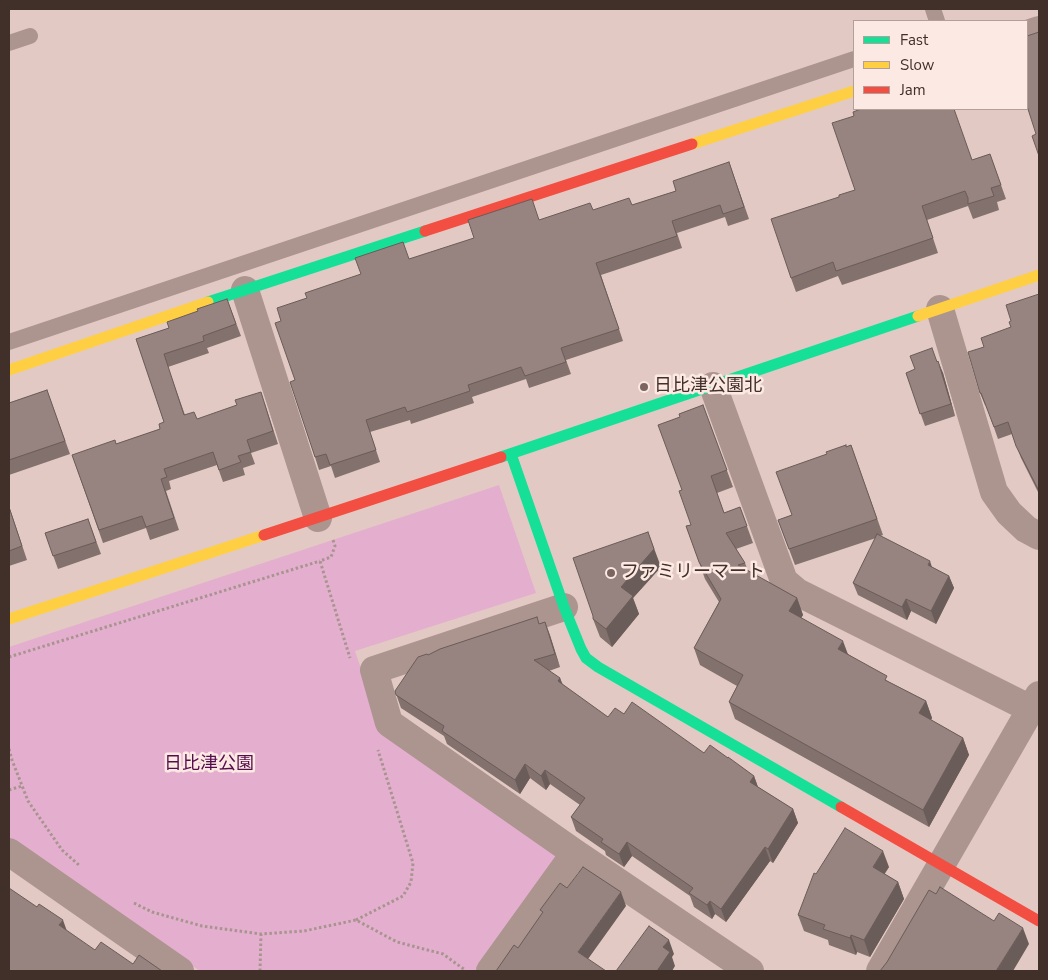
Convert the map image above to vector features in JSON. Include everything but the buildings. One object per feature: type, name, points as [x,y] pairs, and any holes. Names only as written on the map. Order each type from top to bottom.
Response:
[{"type":"street","points":[[9,370],[245,290],[853,91]]},
{"type":"street","points":[[9,619],[511,454],[1039,275]]},
{"type":"street","points":[[245,290],[318,518]]},
{"type":"street","points":[[940,309],[994,492],[1009,513],[1026,529],[1039,536]]},
{"type":"street","points":[[713,386],[784,581],[797,592],[1035,702],[880,971]]},
{"type":"street","points":[[511,454],[564,607],[586,658],[598,667],[1039,921]]},
{"type":"street","points":[[564,607],[374,670],[390,723],[574,853],[750,971]]},
{"type":"street","points":[[9,852],[180,971]]},
{"type":"street","points":[[490,971],[574,853]]},
{"type":"lane","points":[[9,43],[30,36]]},
{"type":"lane","points":[[9,342],[853,59]]},
{"type":"path","points":[[9,657],[320,561]]},
{"type":"path","points":[[9,749],[28,801],[62,850],[84,870]]},
{"type":"path","points":[[9,790],[22,786]]},
{"type":"path","points":[[129,901],[152,912],[202,926],[261,934],[304,931],[356,920],[397,942],[443,954],[466,971]]},
{"type":"path","points":[[260,971],[261,934]]},
{"type":"green space","name":"日比津公園","points":[[499,485],[536,593],[355,651],[382,730],[558,854],[476,971],[200,971],[9,839],[9,647]]},
{"type":"traffic: fast","points":[[208,302],[425,231]]},
{"type":"traffic: fast","points":[[501,457],[918,316]]},
{"type":"traffic: fast","points":[[511,454],[564,607],[586,658],[598,667],[841,807]]},
{"type":"traffic: slow","points":[[692,144],[853,91]]},
{"type":"traffic: slow","points":[[918,316],[1039,275]]},
{"type":"traffic: slow","points":[[9,370],[208,302]]},
{"type":"traffic: slow","points":[[9,619],[264,535]]},
{"type":"traffic: jam","points":[[425,231],[692,144]]},
{"type":"traffic: jam","points":[[264,535],[501,457]]},
{"type":"traffic: jam","points":[[841,807],[1039,921]]},
{"type":"place","name":"日比津公園北","points":[[644,387]]},
{"type":"place","name":"ファミリーマート","points":[[611,573]]}]
